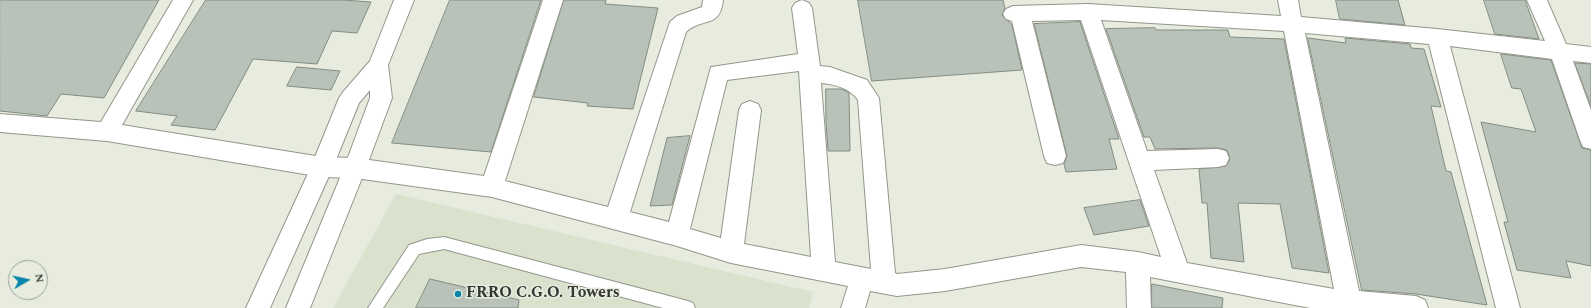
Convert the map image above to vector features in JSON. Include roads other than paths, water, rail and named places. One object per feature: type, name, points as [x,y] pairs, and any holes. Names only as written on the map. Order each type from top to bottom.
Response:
[{"type":"street","points":[[106,132],[183,0]]},
{"type":"street","points":[[258,308],[322,166],[350,98],[378,65],[404,0]]},
{"type":"street","points":[[492,188],[553,0]]},
{"type":"street","points":[[616,219],[677,28],[681,23],[708,15],[712,11],[714,0]]},
{"type":"street","points":[[1288,0],[1349,302]]},
{"type":"street","points":[[1537,0],[1560,52],[1591,140]]},
{"type":"street","points":[[802,8],[809,68],[824,271]]},
{"type":"street","points":[[1088,12],[1178,272]]},
{"type":"street","points":[[1054,156],[1017,14],[1088,12],[1292,24],[1436,37],[1591,55]]},
{"type":"street","points":[[1436,37],[1508,308]]},
{"type":"street","points":[[298,308],[355,168],[381,98],[378,65]]},
{"type":"street","points":[[677,235],[718,73],[809,68],[860,86],[868,98],[873,281],[853,308]]},
{"type":"street","points":[[731,252],[750,110]]},
{"type":"street","points":[[0,123],[106,132],[322,166],[355,168],[492,188],[677,235],[731,252],[897,285],[944,280],[1081,256],[1138,263],[1324,303],[1349,302],[1416,308]]},
{"type":"street","points":[[1140,161],[1218,158]]},
{"type":"street","points":[[1138,263],[1139,308]]},
{"type":"lane","points":[[375,308],[414,250],[427,245],[444,243],[688,308]]},
{"type":"place","name":"FRRO C.G.O. Towers","points":[[458,294]]}]
